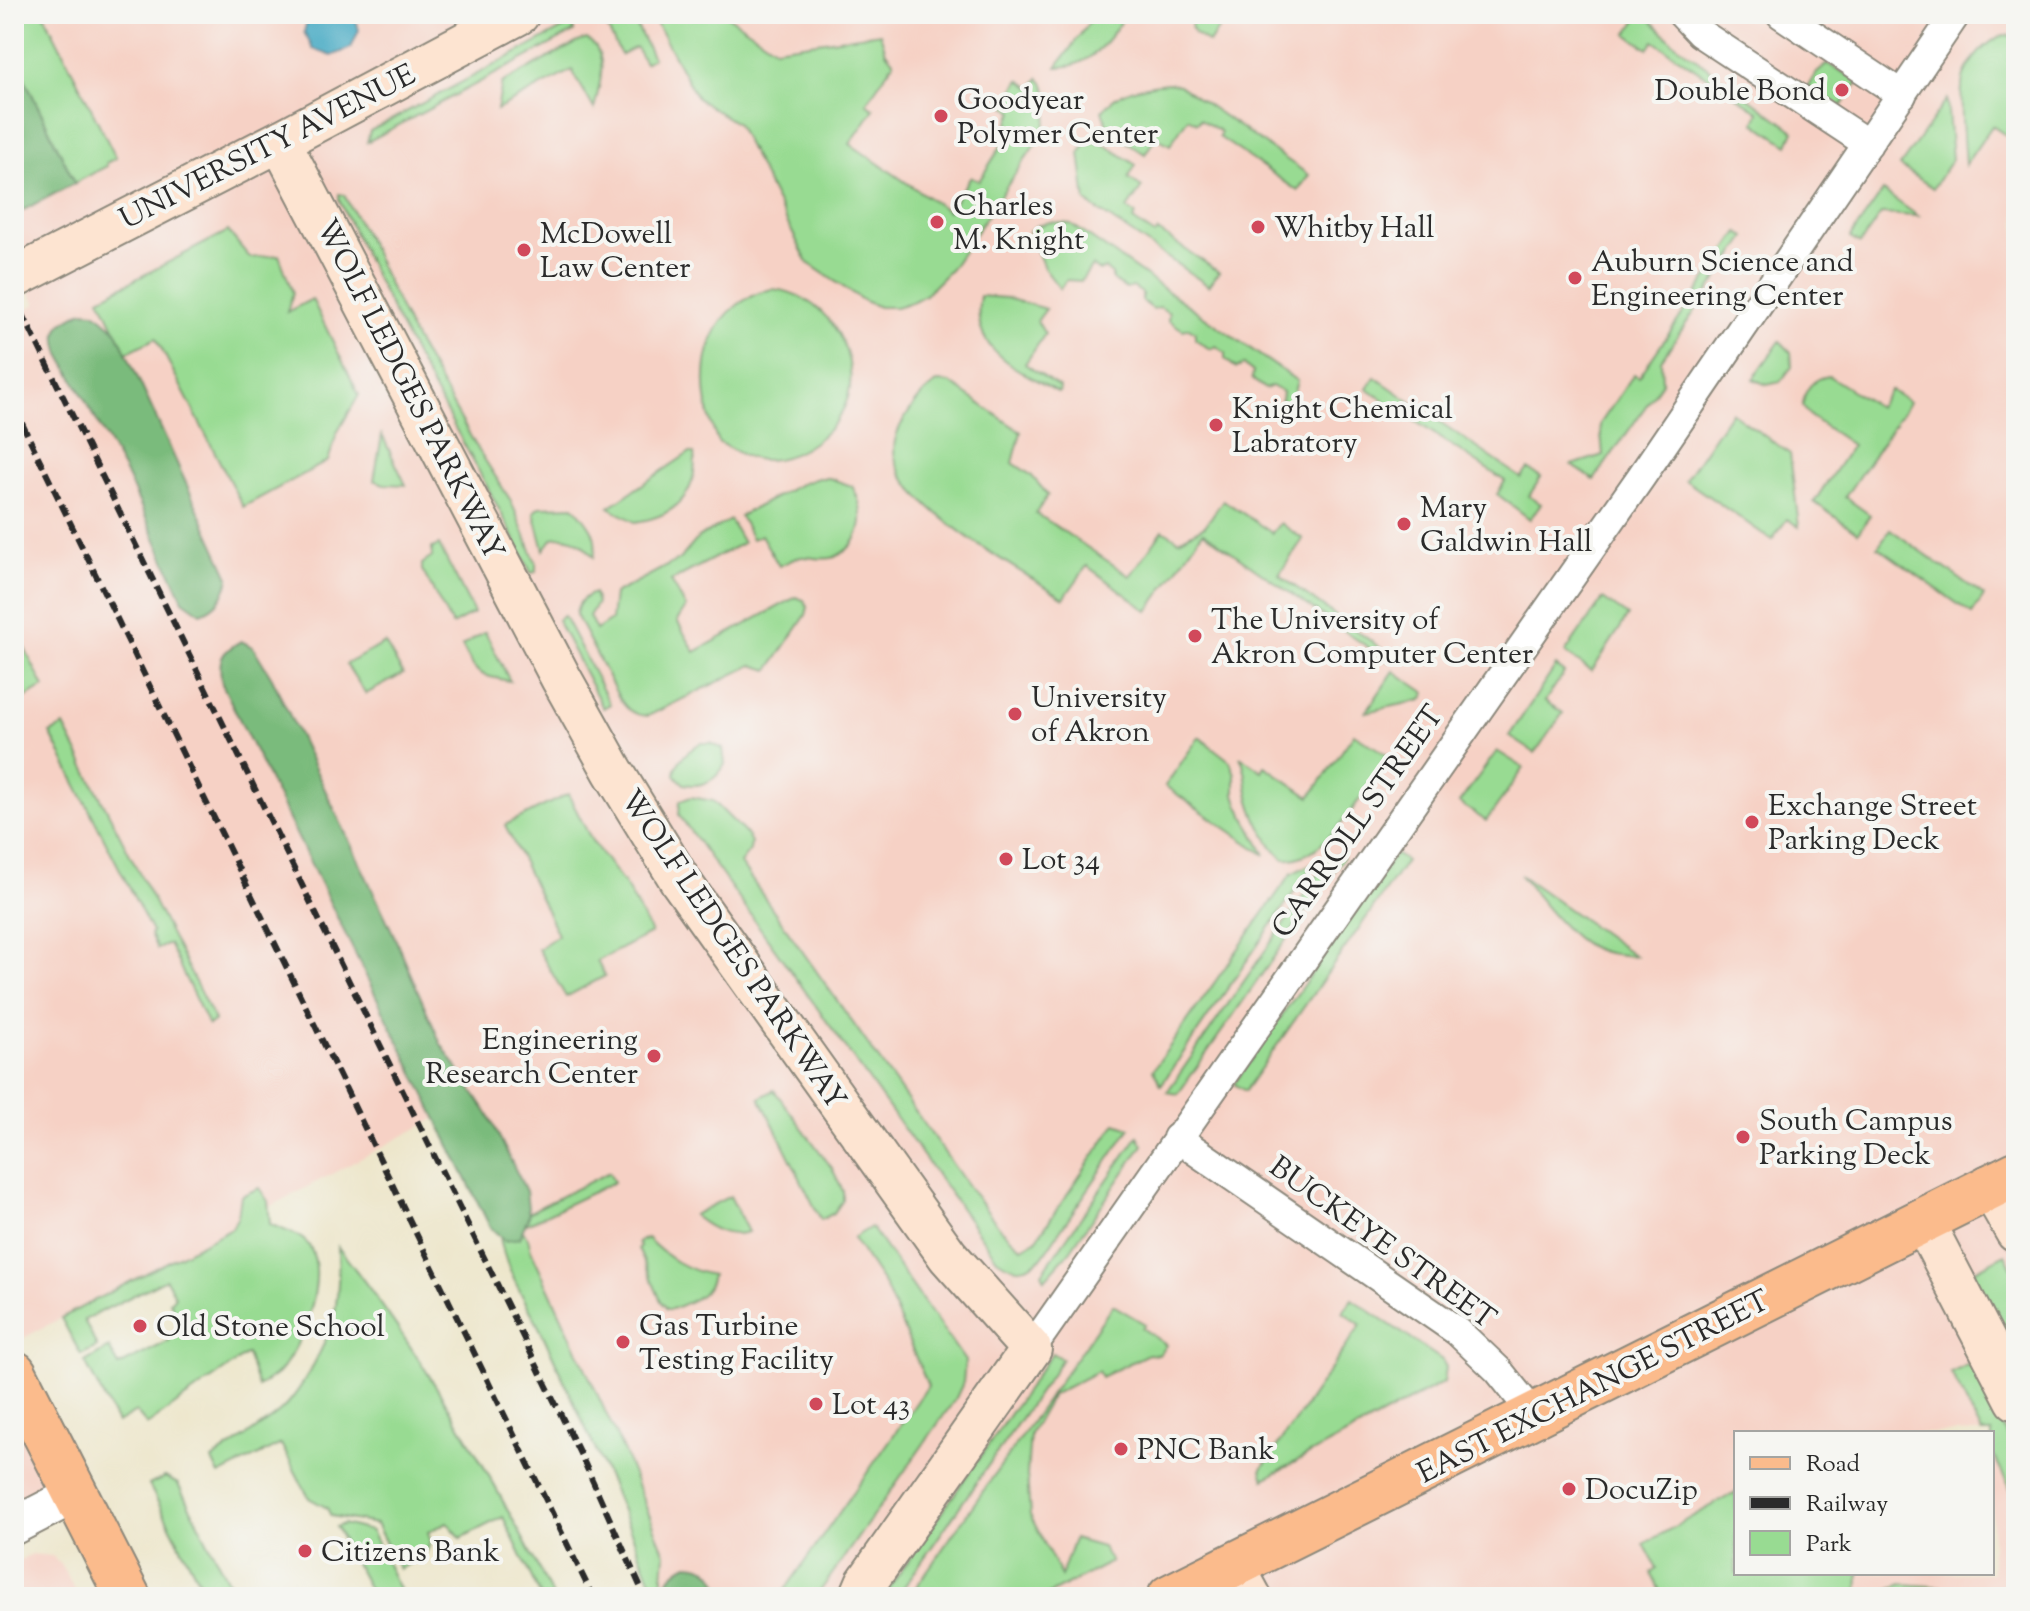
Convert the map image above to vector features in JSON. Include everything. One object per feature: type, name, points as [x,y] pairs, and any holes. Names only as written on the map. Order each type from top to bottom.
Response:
[{"type":"main road","name":"UNIVERSITY AVENUE","points":[[14,278],[519,14]]},
{"type":"main road","name":"WOLF LEDGES PARKWAY","points":[[280,141],[561,678],[681,882],[948,1256],[1031,1349]]},
{"type":"main road","points":[[2003,1180],[2016,1232]]},
{"type":"main road","name":"EAST EXCHANGE STREET","points":[[1185,1593],[1242,1581],[1535,1416],[2003,1180]]},
{"type":"main road","points":[[1922,1219],[2016,1400]]},
{"type":"main road","points":[[859,1592],[1031,1349]]},
{"type":"main road","points":[[14,1373],[128,1597]]},
{"type":"street","points":[[1682,14],[1700,33],[1868,144]]},
{"type":"street","points":[[1781,14],[1902,95]]},
{"type":"street","name":"CARROLL STREET","points":[[1031,1349],[1632,489],[1956,14]]},
{"type":"street","name":"BUCKEYE STREET","points":[[1177,1138],[1457,1331],[1498,1370],[1535,1416]]},
{"type":"street","points":[[14,1526],[76,1494]]},
{"type":"shaded area","name":"University of Akron","points":[[14,14],[2016,14],[2016,1597],[671,1597],[516,1252],[448,1112],[14,1343],[14,316],[36,304],[14,261]]},
{"type":"shaded area","points":[[14,1355],[73,1478],[14,1508]]},
{"type":"shaded area","points":[[32,1554],[52,1556],[59,1562],[79,1597],[14,1597],[14,1563]]},
{"type":"green space","points":[[14,14],[44,14],[116,158],[75,183],[14,57]]},
{"type":"green space","points":[[651,14],[725,14],[775,48],[880,33],[886,52],[894,62],[866,103],[874,109],[850,144],[948,211],[971,176],[979,181],[1003,143],[1014,112],[1004,104],[1020,80],[1032,88],[1039,78],[1046,89],[1048,103],[1044,131],[951,269],[925,295],[912,302],[896,307],[879,307],[864,301],[808,263],[737,124],[697,98]]},
{"type":"green space","points":[[1095,14],[1126,14],[1098,51],[1080,63],[1057,67]]},
{"type":"green space","points":[[1193,14],[1228,14],[1209,43],[1195,34],[1191,27]]},
{"type":"green space","points":[[1641,14],[1645,14],[1673,42],[1794,131],[1788,145],[1755,123],[1759,112],[1654,41],[1648,49],[1627,34]]},
{"type":"green space","points":[[631,15],[653,58],[645,63],[636,47],[621,55],[607,28]]},
{"type":"green space","points":[[573,23],[574,32],[367,142],[370,131]]},
{"type":"green space","points":[[2004,35],[2016,36],[2016,142],[1992,126],[1965,165],[1961,105],[1964,75],[1980,51]]},
{"type":"green space","points":[[587,39],[599,53],[601,62],[594,109],[572,70],[497,110],[502,83]]},
{"type":"green space","points":[[14,57],[75,183],[14,215]]},
{"type":"green space","points":[[1828,64],[1859,81],[1840,108],[1807,87]]},
{"type":"green space","points":[[1168,83],[1179,85],[1309,175],[1298,191],[1219,137],[1221,132],[1200,119],[1197,123],[1188,118],[1170,145],[1156,137],[1145,154],[1109,130],[1102,111],[1115,98],[1141,87]]},
{"type":"green space","points":[[1947,99],[1952,159],[1933,188],[1900,166]]},
{"type":"green space","points":[[1090,142],[1101,142],[1136,165],[1128,178],[1142,187],[1127,209],[1136,215],[1133,220],[1155,235],[1158,231],[1219,272],[1209,286],[1086,202],[1080,153]]},
{"type":"green space","points":[[1883,191],[1918,216],[1881,214],[1860,244],[1850,238]]},
{"type":"green space","points":[[339,194],[344,195],[368,240],[409,328],[511,501],[536,563],[536,572],[531,573],[413,350],[339,200]]},
{"type":"green space","points":[[1050,222],[1071,224],[1297,381],[1290,406],[1281,400],[1282,392],[1272,386],[1265,389],[1252,379],[1253,372],[1244,365],[1236,368],[1216,346],[1210,349],[1195,339],[1195,332],[1189,328],[1183,330],[1168,320],[1169,313],[1160,307],[1153,309],[1142,301],[1142,293],[1133,287],[1126,289],[1112,280],[1112,274],[1105,269],[1099,271],[1092,266],[1081,281],[1066,280],[1060,289],[1044,268],[1029,231]]},
{"type":"green space","points":[[228,231],[250,258],[279,255],[293,293],[287,312],[312,299],[359,395],[337,433],[328,461],[243,507],[156,338],[126,353],[100,298]]},
{"type":"green space","points":[[1739,232],[1746,237],[1661,360],[1662,383],[1594,480],[1572,465],[1603,455],[1600,424],[1634,374],[1639,377]]},
{"type":"green space","points":[[772,289],[790,292],[821,312],[843,342],[850,378],[843,409],[826,432],[790,455],[758,460],[718,442],[710,419],[705,373],[717,330],[730,312],[748,298]]},
{"type":"green space","points":[[980,296],[1006,298],[1046,309],[1037,321],[1045,334],[1025,364],[1060,388],[1059,393],[1014,367],[990,345],[982,332]]},
{"type":"green space","points":[[83,311],[95,312],[116,330],[229,577],[220,599],[201,613],[183,600],[128,478],[60,354],[57,332],[63,323]]},
{"type":"green space","points":[[1780,341],[1791,352],[1792,367],[1780,382],[1767,385],[1753,379]]},
{"type":"green space","points":[[1829,376],[1878,407],[1890,390],[1909,402],[1845,497],[1870,515],[1858,533],[1814,502],[1852,445],[1811,417],[1803,407],[1810,386],[1818,379]]},
{"type":"green space","points":[[1375,377],[1521,478],[1528,469],[1541,477],[1529,496],[1541,504],[1530,519],[1497,494],[1505,481],[1367,389]]},
{"type":"green space","points":[[939,382],[950,383],[1021,432],[1013,463],[1031,475],[1048,495],[1036,513],[1130,576],[1163,530],[1179,540],[1205,526],[1223,500],[1272,533],[1280,523],[1303,539],[1279,575],[1393,657],[1389,662],[1203,532],[1148,611],[1087,566],[1064,598],[942,518],[904,478],[894,453],[898,432],[916,403]]},
{"type":"green space","points":[[1731,412],[1790,454],[1799,527],[1787,519],[1772,540],[1685,480]]},
{"type":"green space","points":[[382,435],[406,485],[384,484],[374,480]]},
{"type":"green space","points":[[689,453],[694,453],[692,480],[688,492],[672,509],[635,522],[609,507]]},
{"type":"green space","points":[[818,478],[829,478],[852,486],[860,506],[858,535],[845,551],[835,557],[800,557],[779,566],[761,535],[752,539],[740,516],[798,485]]},
{"type":"green space","points":[[574,506],[594,535],[594,557],[581,544],[565,537],[553,538],[544,550],[534,512],[539,507]]},
{"type":"green space","points":[[730,520],[743,543],[671,581],[686,607],[677,621],[695,652],[796,597],[804,600],[808,607],[806,615],[769,670],[752,665],[648,716],[634,713],[618,696],[576,615],[579,604],[594,593],[597,603],[589,616],[596,630],[611,620],[614,594],[680,559],[699,537]]},
{"type":"green space","points":[[1890,529],[1984,596],[1972,614],[1878,547]]},
{"type":"green space","points":[[439,545],[474,613],[452,625],[422,570],[422,564],[432,557],[432,548]]},
{"type":"green space","points":[[1603,599],[1628,616],[1592,671],[1565,653]]},
{"type":"green space","points":[[564,616],[610,704],[603,708],[557,620]]},
{"type":"green space","points":[[14,627],[44,687],[14,704]]},
{"type":"green space","points":[[485,632],[510,681],[490,677],[471,664],[462,646]]},
{"type":"green space","points":[[241,641],[253,647],[272,678],[392,931],[441,1044],[488,1114],[526,1191],[529,1216],[519,1238],[505,1241],[490,1227],[222,684],[222,658],[228,649]]},
{"type":"green space","points":[[385,643],[403,674],[366,694],[346,664]]},
{"type":"green space","points":[[1556,666],[1564,673],[1545,701],[1563,713],[1535,753],[1509,736]]},
{"type":"green space","points":[[1394,671],[1426,693],[1422,700],[1366,712]]},
{"type":"green space","points":[[64,726],[215,1021],[208,1025],[169,944],[157,949],[150,934],[152,932],[50,733]]},
{"type":"green space","points":[[1354,734],[1389,756],[1330,836],[1300,857],[1284,859],[1272,847],[1257,819],[1240,756],[1262,771],[1265,766],[1310,797]]},
{"type":"green space","points":[[1199,737],[1230,761],[1239,806],[1265,855],[1165,786]]},
{"type":"green space","points":[[700,743],[711,743],[723,749],[725,764],[708,782],[684,784],[675,775],[678,765],[683,756]]},
{"type":"green space","points":[[1497,751],[1524,768],[1486,821],[1459,803]]},
{"type":"green space","points":[[568,794],[592,841],[627,888],[651,933],[597,961],[605,976],[566,997],[538,949],[558,935],[505,825]]},
{"type":"green space","points":[[691,797],[713,801],[745,833],[751,842],[750,850],[740,863],[968,1186],[1000,1228],[1022,1248],[1036,1240],[1116,1123],[1130,1128],[1036,1262],[1020,1268],[997,1259],[679,815],[680,801]]},
{"type":"green space","points":[[1338,854],[1344,857],[1178,1094],[1167,1092],[1331,856]]},
{"type":"green space","points":[[1395,854],[1406,861],[1245,1091],[1234,1084]]},
{"type":"green space","points":[[1315,862],[1161,1085],[1153,1070],[1291,874]]},
{"type":"green space","points":[[1520,875],[1635,956],[1602,952],[1572,935]]},
{"type":"green space","points":[[774,1090],[832,1168],[843,1191],[843,1200],[834,1213],[821,1220],[760,1098]]},
{"type":"green space","points":[[1138,1136],[1143,1145],[1070,1251],[1045,1279],[1042,1273]]},
{"type":"green space","points":[[609,1172],[614,1182],[525,1225],[528,1213]]},
{"type":"green space","points":[[259,1188],[268,1201],[270,1224],[304,1240],[312,1252],[316,1269],[305,1327],[287,1361],[276,1375],[258,1387],[247,1354],[147,1425],[136,1412],[117,1423],[85,1362],[109,1348],[119,1366],[184,1330],[170,1302],[175,1296],[166,1279],[84,1320],[97,1347],[81,1355],[61,1318],[232,1228],[238,1216],[241,1196]]},
{"type":"green space","points":[[730,1196],[748,1232],[733,1234],[719,1231],[693,1215]]},
{"type":"green space","points":[[871,1227],[965,1361],[963,1383],[956,1398],[816,1597],[780,1597],[928,1386],[885,1286],[853,1238]]},
{"type":"green space","points":[[522,1230],[623,1450],[665,1554],[662,1590],[656,1588],[650,1579],[585,1427],[507,1262],[500,1236],[505,1241]]},
{"type":"green space","points":[[647,1238],[676,1262],[712,1275],[703,1293],[667,1309],[638,1249],[638,1242]]},
{"type":"green space","points":[[338,1247],[399,1330],[454,1416],[553,1597],[541,1597],[503,1517],[461,1538],[447,1522],[428,1532],[430,1540],[427,1551],[399,1569],[376,1524],[331,1516],[327,1508],[309,1498],[281,1444],[219,1475],[212,1460],[287,1405],[312,1368],[334,1316]]},
{"type":"green space","points":[[2005,1254],[2016,1276],[2016,1365],[1969,1273]]},
{"type":"green space","points":[[1352,1299],[1442,1360],[1446,1367],[1444,1382],[1264,1479],[1261,1470],[1361,1325],[1343,1312]]},
{"type":"green space","points":[[1113,1305],[1145,1324],[1142,1328],[1166,1345],[1159,1355],[1148,1354],[1101,1377],[1098,1371],[1052,1395],[1030,1434],[1027,1475],[1030,1515],[1061,1576],[1074,1539],[1102,1547],[1111,1562],[1044,1597],[909,1597]]},
{"type":"green space","points":[[1052,1353],[1062,1359],[897,1597],[883,1597]]},
{"type":"green space","points":[[1971,1363],[2016,1452],[2016,1500],[1994,1457],[1994,1431],[1981,1431],[1951,1373]]},
{"type":"green space","points":[[165,1477],[178,1484],[236,1597],[207,1597],[149,1485]]},
{"type":"green space","points":[[1734,1493],[1734,1575],[1859,1575],[1858,1597],[1663,1597],[1651,1573],[1657,1568],[1644,1544]]},
{"type":"green space","points":[[343,1524],[371,1531],[403,1597],[373,1597],[336,1527]]},
{"type":"green space","points":[[688,1564],[708,1569],[724,1597],[660,1597],[670,1578]]},
{"type":"green space","points":[[1902,1584],[1957,1588],[1962,1597],[1880,1597]]},
{"type":"water","points":[[309,14],[354,14],[359,30],[351,48],[332,56],[313,49],[304,32]]},
{"type":"railway","points":[[14,296],[585,1464],[645,1597]]},
{"type":"railway","points":[[14,407],[593,1597]]},
{"type":"place","name":"Double Bond","points":[[1842,90]]},
{"type":"place","name":"Goodyear Polymer Center","points":[[941,116]]},
{"type":"place","name":"Charles M. Knight","points":[[937,222]]},
{"type":"place","name":"Whitby Hall","points":[[1258,227]]},
{"type":"place","name":"McDowell Law Center","points":[[524,250]]},
{"type":"place","name":"Auburn Science and Engineering Center","points":[[1575,278]]},
{"type":"place","name":"Knight Chemical Labratory","points":[[1216,425]]},
{"type":"place","name":"Mary Galdwin Hall","points":[[1404,524]]},
{"type":"place","name":"The University of Akron Computer Center","points":[[1195,636]]},
{"type":"place","name":"University of Akron","points":[[1015,714]]},
{"type":"place","name":"Exchange Street Parking Deck","points":[[1752,822]]},
{"type":"place","name":"Lot 34","points":[[1006,859]]},
{"type":"place","name":"Engineering Research Center","points":[[654,1056]]},
{"type":"place","name":"South Campus Parking Deck","points":[[1743,1137]]},
{"type":"place","name":"Old Stone School","points":[[140,1326]]},
{"type":"place","name":"Gas Turbine Testing Facility","points":[[623,1342]]},
{"type":"place","name":"Lot 43","points":[[816,1404]]},
{"type":"place","name":"PNC Bank","points":[[1121,1449]]},
{"type":"place","name":"DocuZip","points":[[1569,1489]]},
{"type":"place","name":"Citizens Bank","points":[[305,1551]]}]
